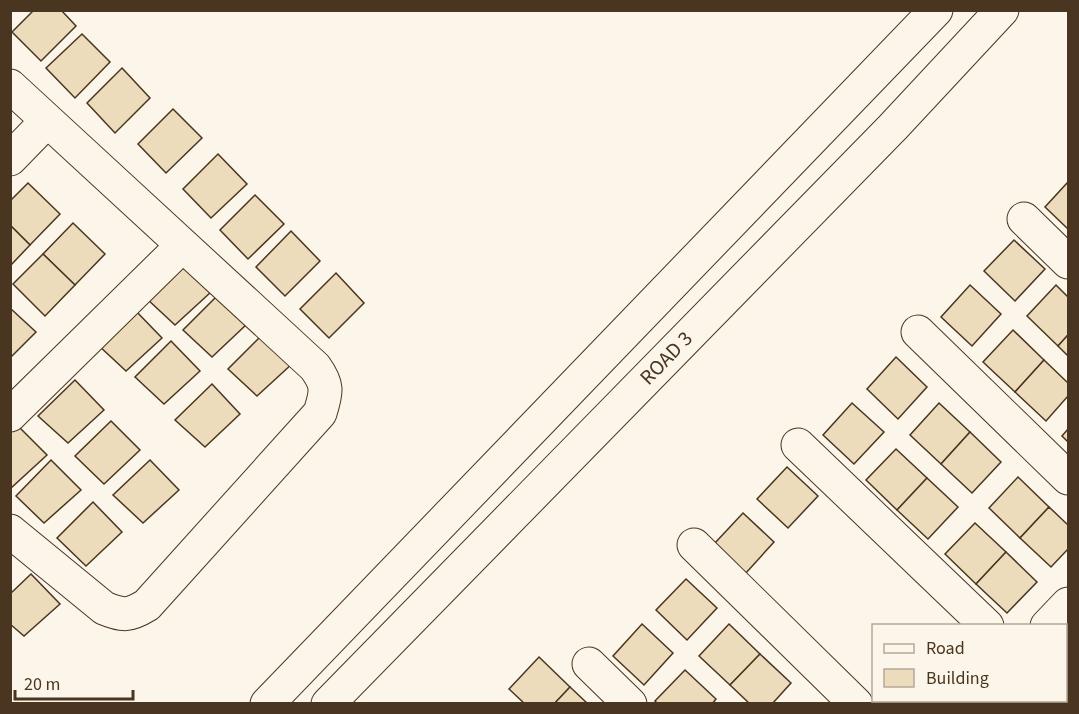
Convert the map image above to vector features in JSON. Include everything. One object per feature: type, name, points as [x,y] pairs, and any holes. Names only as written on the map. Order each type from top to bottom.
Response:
[{"type":"street","points":[[267,704],[936,10]]},
{"type":"street","name":"ROAD 3","points":[[328,704],[893,126],[1002,10]]},
{"type":"street","points":[[10,86],[315,367],[325,381],[326,396],[320,412],[147,605],[134,613],[119,614],[104,608],[10,531]]},
{"type":"street","points":[[10,159],[47,121]]},
{"type":"street","points":[[1024,219],[1068,262]]},
{"type":"street","points":[[10,415],[182,246]]},
{"type":"street","points":[[918,332],[1068,478]]},
{"type":"street","points":[[798,445],[985,624]]},
{"type":"street","points":[[694,545],[856,704]]},
{"type":"street","points":[[1049,624],[1068,604]]},
{"type":"street","points":[[589,664],[630,704]]},
{"type":"building","points":[[34,10],[61,10],[76,26],[41,61],[12,32]]},
{"type":"building","points":[[82,34],[110,62],[75,98],[46,68]]},
{"type":"building","points":[[122,68],[150,98],[115,133],[87,103]]},
{"type":"building","points":[[173,109],[202,138],[166,173],[138,144]]},
{"type":"building","points":[[218,154],[247,184],[211,218],[183,189]]},
{"type":"building","points":[[1068,182],[1068,229],[1045,207]]},
{"type":"building","points":[[28,183],[60,214],[30,245],[10,225],[10,201]]},
{"type":"building","points":[[255,195],[284,224],[248,259],[220,230]]},
{"type":"building","points":[[73,223],[105,254],[75,285],[43,254]]},
{"type":"building","points":[[10,225],[30,245],[10,266]]},
{"type":"building","points":[[291,231],[320,261],[285,296],[256,267]]},
{"type":"building","points":[[1014,240],[1045,269],[1015,301],[984,271]]},
{"type":"building","points":[[43,254],[75,285],[45,316],[13,284]]},
{"type":"building","points":[[182,262],[211,292],[175,325],[146,298]]},
{"type":"building","points":[[336,273],[364,303],[329,338],[300,309]]},
{"type":"building","points":[[970,285],[1001,314],[972,346],[941,317]]},
{"type":"building","points":[[1056,285],[1068,297],[1068,335],[1058,346],[1027,316]]},
{"type":"building","points":[[218,295],[247,324],[212,357],[183,330]]},
{"type":"building","points":[[10,308],[36,332],[10,358]]},
{"type":"building","points":[[133,308],[162,338],[126,371],[97,344]]},
{"type":"building","points":[[1013,330],[1044,360],[1015,392],[983,362]]},
{"type":"building","points":[[264,333],[293,363],[257,396],[228,369]]},
{"type":"building","points":[[1068,335],[1068,356],[1058,346]]},
{"type":"building","points":[[171,341],[200,371],[164,404],[135,377]]},
{"type":"building","points":[[896,357],[927,387],[898,419],[867,389]]},
{"type":"building","points":[[1044,360],[1068,383],[1068,396],[1046,421],[1015,392]]},
{"type":"building","points":[[75,380],[104,410],[68,443],[38,416]]},
{"type":"building","points":[[212,384],[240,414],[205,447],[175,420]]},
{"type":"building","points":[[852,403],[884,432],[854,464],[823,435]]},
{"type":"building","points":[[939,403],[970,432],[941,464],[910,435]]},
{"type":"building","points":[[111,421],[140,450],[104,484],[75,456]]},
{"type":"building","points":[[18,426],[47,455],[11,488],[10,433]]},
{"type":"building","points":[[1068,429],[1068,442],[1062,436]]},
{"type":"building","points":[[970,432],[1001,462],[972,493],[941,464]]},
{"type":"building","points":[[896,449],[927,478],[897,510],[866,480]]},
{"type":"building","points":[[51,460],[81,490],[44,523],[16,496]]},
{"type":"building","points":[[150,460],[179,490],[143,523],[113,495]]},
{"type":"building","points":[[787,467],[818,496],[788,528],[757,499]]},
{"type":"building","points":[[1018,477],[1049,507],[1020,538],[989,508]]},
{"type":"building","points":[[927,478],[958,507],[928,539],[897,510]]},
{"type":"building","points":[[93,502],[122,532],[86,566],[57,538]]},
{"type":"building","points":[[1049,507],[1068,525],[1068,549],[1051,567],[1020,538]]},
{"type":"building","points":[[743,513],[774,542],[745,574],[714,544]]},
{"type":"building","points":[[975,523],[1006,552],[976,584],[945,554]]},
{"type":"building","points":[[1006,552],[1037,582],[1007,613],[976,584]]},
{"type":"building","points":[[31,574],[60,604],[24,636],[10,624],[10,594]]},
{"type":"building","points":[[686,579],[717,608],[687,640],[656,610]]},
{"type":"building","points":[[642,624],[673,653],[644,685],[613,656]]},
{"type":"building","points":[[729,624],[760,654],[730,685],[699,656]]},
{"type":"building","points":[[760,654],[791,683],[772,704],[750,704],[730,685]]},
{"type":"building","points":[[539,657],[570,687],[554,704],[525,704],[509,689]]},
{"type":"building","points":[[685,670],[716,699],[712,704],[658,704],[655,701]]},
{"type":"building","points":[[570,687],[588,704],[554,704]]},
{"type":"building","points":[[1008,702],[1058,702],[1057,704],[1010,704]]}]
